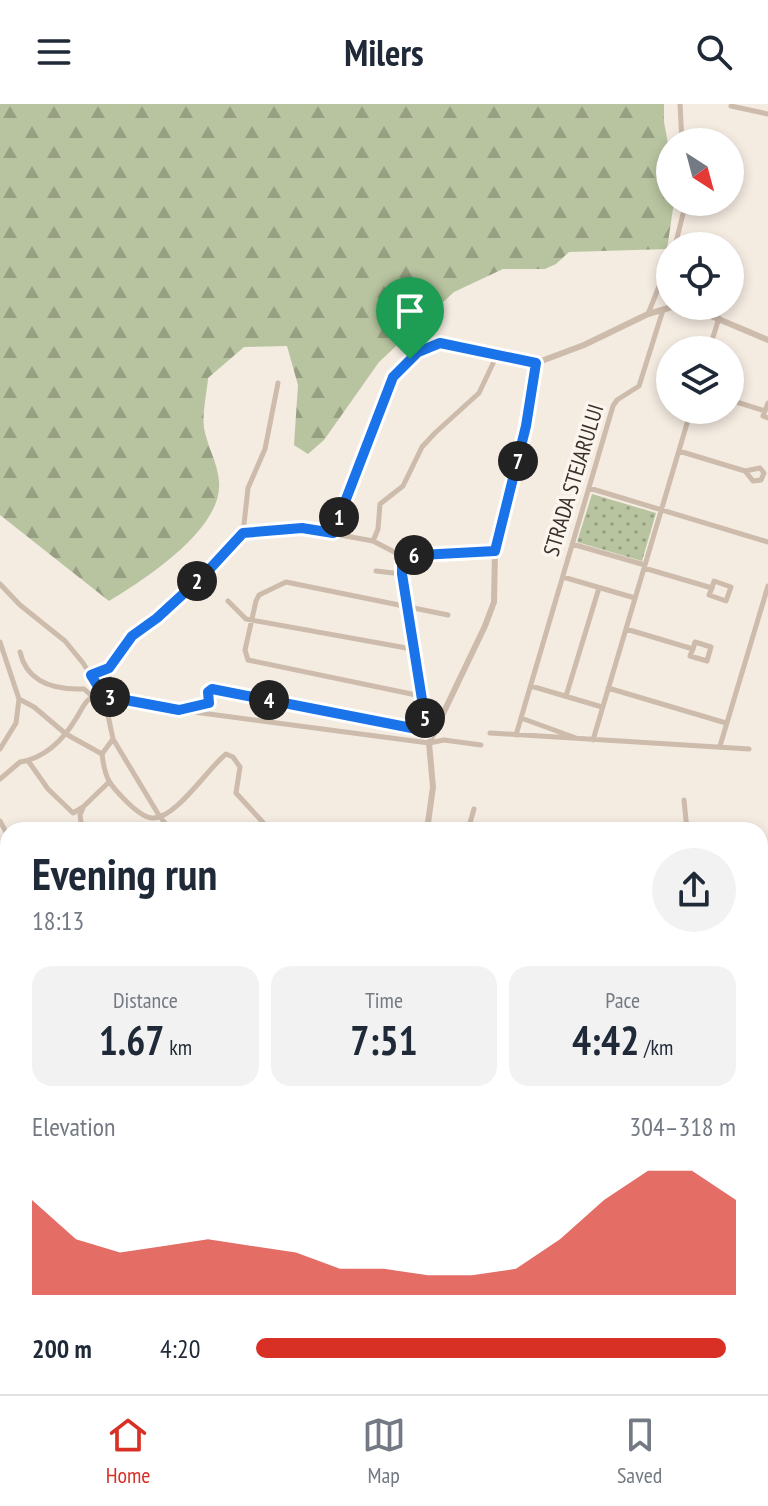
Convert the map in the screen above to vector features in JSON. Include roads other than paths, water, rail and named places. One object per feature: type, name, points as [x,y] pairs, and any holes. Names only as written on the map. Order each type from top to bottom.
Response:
[{"type":"street","points":[[680,104],[681,128]]},
{"type":"street","points":[[731,106],[768,114]]},
{"type":"street","points":[[648,314],[656,294]]},
{"type":"street","points":[[333,533],[393,377],[418,352],[436,344],[536,363],[584,345],[656,311]]},
{"type":"street","name":"STRADA STEJARULUI","points":[[516,735],[615,402],[639,386],[660,320]]},
{"type":"street","points":[[723,320],[768,340]]},
{"type":"street","points":[[373,541],[378,529],[380,504],[403,486],[422,447],[479,393],[497,355]]},
{"type":"street","points":[[429,743],[494,602],[495,551],[526,426],[536,363]]},
{"type":"street","points":[[91,675],[109,668],[132,636],[167,609],[243,533],[248,488],[265,449],[278,383]]},
{"type":"street","points":[[768,403],[763,416],[768,418]]},
{"type":"street","points":[[744,404],[765,411]]},
{"type":"street","points":[[593,740],[687,424]]},
{"type":"street","points":[[679,451],[745,471]]},
{"type":"street","points":[[589,488],[768,542]]},
{"type":"street","points":[[243,533],[302,528],[373,541],[402,556],[495,551]]},
{"type":"street","points":[[572,544],[712,588]]},
{"type":"street","points":[[402,556],[412,649],[429,743],[433,787],[428,822]]},
{"type":"street","points":[[376,571],[402,574]]},
{"type":"street","points":[[563,577],[635,598]]},
{"type":"street","points":[[714,581],[731,587],[726,601],[709,595],[712,588],[714,581]]},
{"type":"street","points":[[421,696],[248,660],[245,650],[259,595],[286,582],[448,615]]},
{"type":"street","points":[[0,584],[20,605],[65,641],[91,675],[104,696],[113,739],[164,822]]},
{"type":"street","points":[[720,746],[768,586]]},
{"type":"street","points":[[566,696],[599,588]]},
{"type":"street","points":[[228,601],[240,616],[251,620],[412,649]]},
{"type":"street","points":[[626,629],[693,649]]},
{"type":"street","points":[[0,642],[19,699],[16,723],[0,749]]},
{"type":"street","points":[[695,642],[711,647],[707,661],[690,656],[693,649],[695,642]]},
{"type":"street","points":[[20,652],[26,667],[43,683],[57,688],[84,689],[93,697]]},
{"type":"street","points":[[104,696],[109,687],[109,668]]},
{"type":"street","points":[[531,686],[602,707]]},
{"type":"street","points":[[608,688],[726,723]]},
{"type":"street","points":[[179,710],[209,703],[208,692],[212,689],[427,731]]},
{"type":"street","points":[[0,779],[20,762],[29,762],[47,752],[66,734],[88,699],[104,696],[179,710],[429,743],[444,740],[481,745]]},
{"type":"street","points":[[19,699],[34,707],[66,734],[102,754]]},
{"type":"street","points":[[521,718],[581,740]]},
{"type":"street","points":[[490,733],[749,749]]},
{"type":"street","points":[[113,739],[102,754],[108,783],[134,809],[149,818],[160,817],[180,803],[226,754],[233,757],[240,767],[236,793],[263,822]]},
{"type":"street","points":[[29,762],[48,789],[69,811],[76,813],[108,783]]},
{"type":"street","points":[[684,800],[686,822]]},
{"type":"street","points":[[81,822],[83,807]]},
{"type":"street","points":[[470,822],[474,809]]}]
